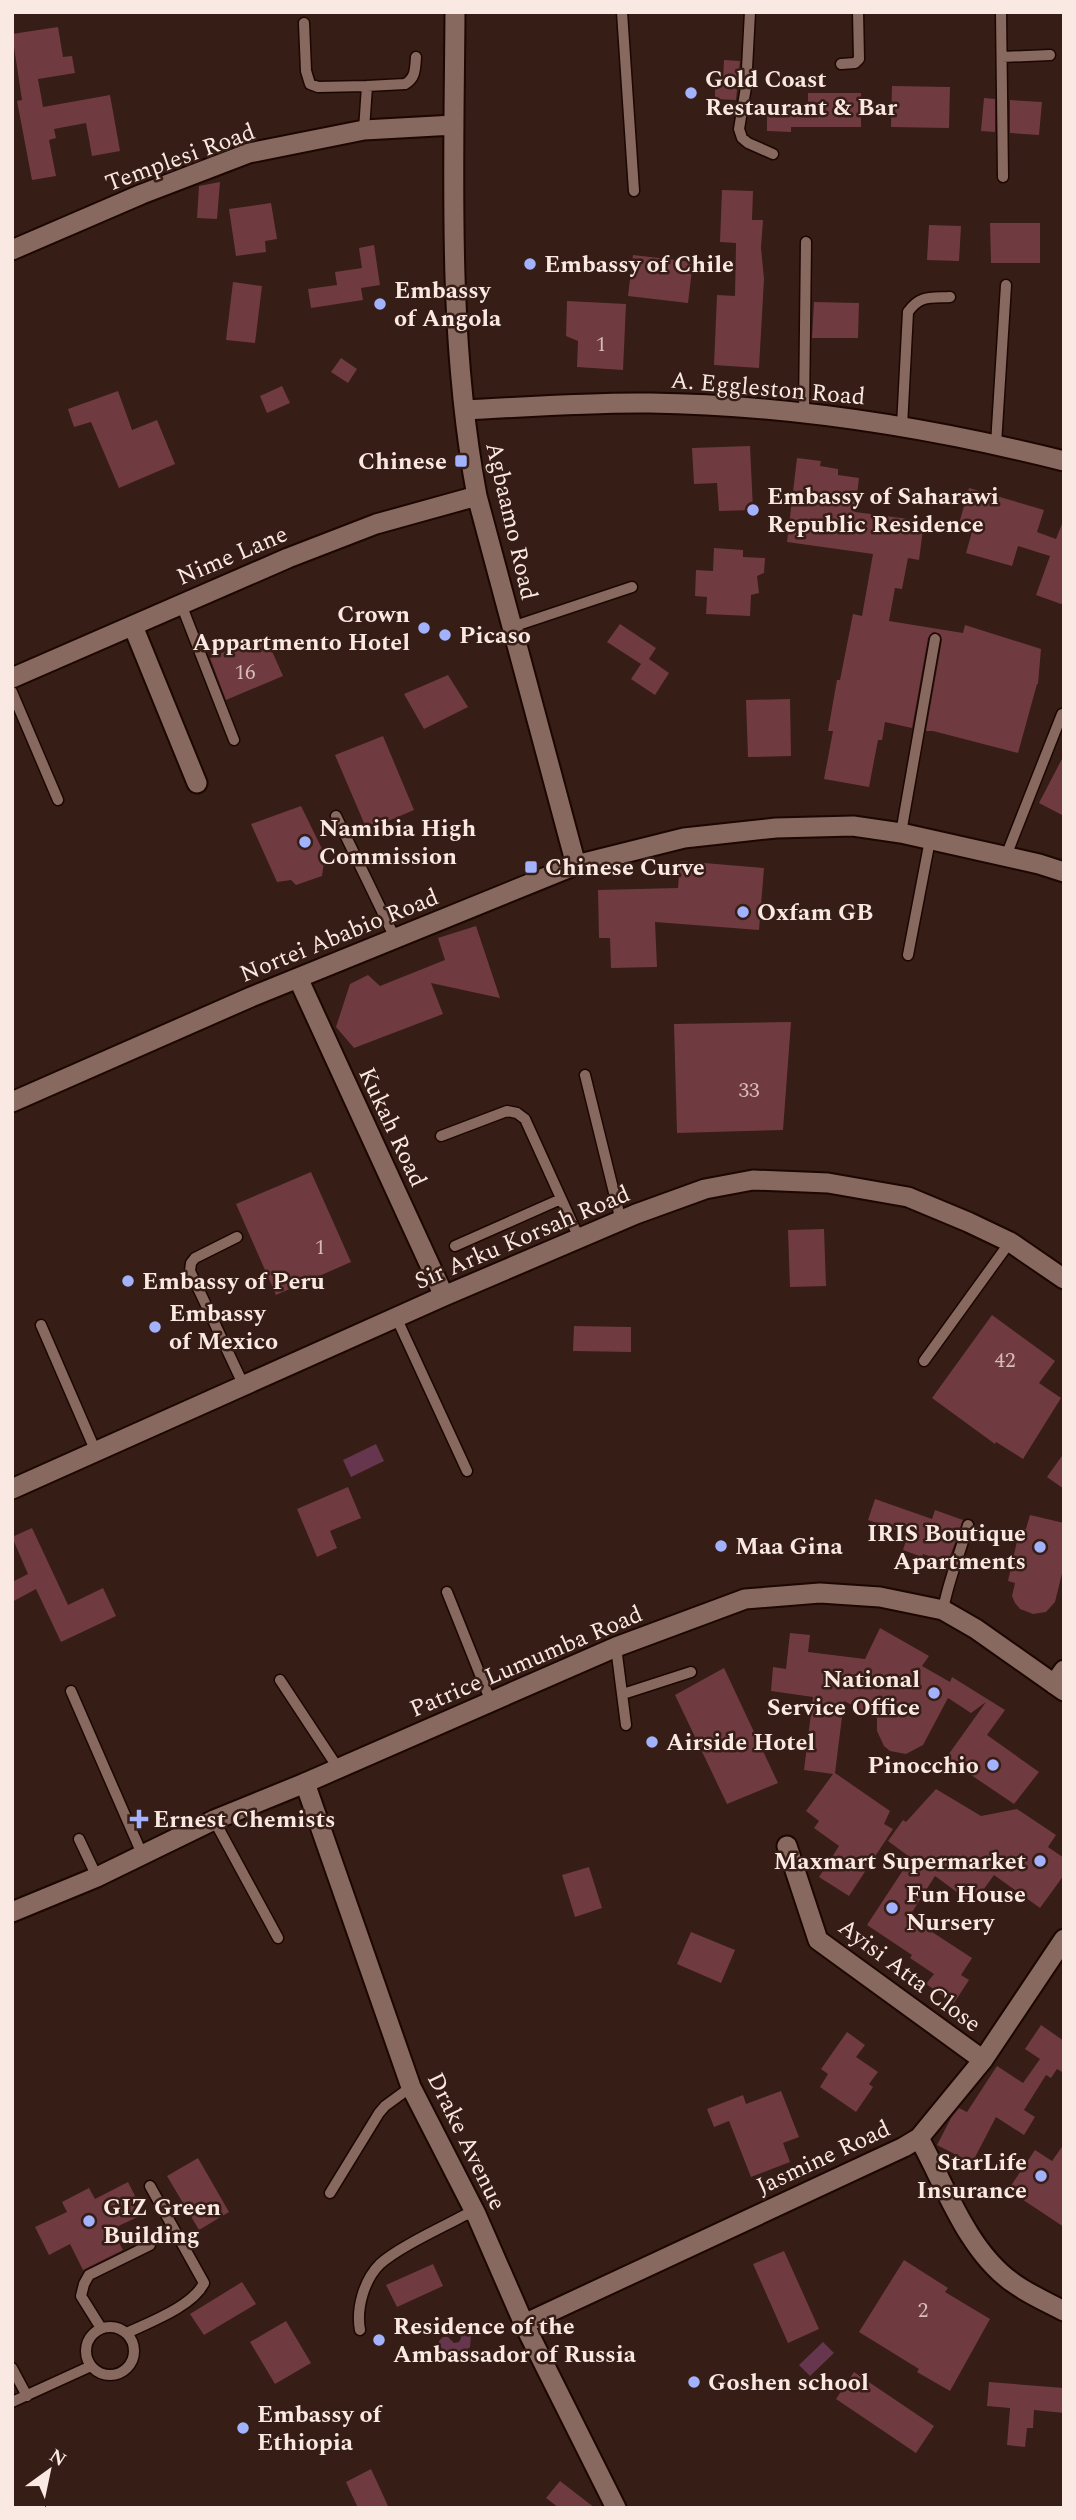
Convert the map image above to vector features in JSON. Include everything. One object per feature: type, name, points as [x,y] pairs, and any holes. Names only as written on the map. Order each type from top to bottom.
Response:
[{"type":"street","name":"Agbaamo Road","points":[[454,12],[456,332],[469,452],[477,495],[576,865]]},
{"type":"street","name":"Templesi Road","points":[[12,250],[142,194],[249,153],[364,130],[454,125]]},
{"type":"street","name":"A. Eggleston Road","points":[[465,410],[651,403],[804,414],[902,426],[996,444],[1064,461]]},
{"type":"street","name":"Nime Lane","points":[[12,678],[288,558],[376,524],[477,495]]},
{"type":"street","points":[[133,626],[197,783]]},
{"type":"street","name":"Nortei Ababio Road","points":[[12,1102],[298,978],[576,865],[684,838],[776,828],[853,826],[901,833],[1064,872]]},
{"type":"street","name":"Kukah Road","points":[[298,978],[444,1296]]},
{"type":"street","name":"Sir Arku Korsah Road","points":[[12,1489],[444,1296],[579,1238],[705,1189],[753,1180],[828,1183],[908,1197],[1010,1242],[1064,1279]]},
{"type":"street","name":"Patrice Lumumba Road","points":[[12,1912],[97,1877],[214,1820],[616,1647],[745,1599],[820,1593],[880,1597],[943,1610],[1061,1682]]},
{"type":"street","name":"Drake Avenue","points":[[305,1783],[411,2087],[476,2214],[524,2324],[616,2508]]},
{"type":"street","name":"Ayisi Atta Close","points":[[787,1846],[818,1940],[983,2060]]},
{"type":"street","name":"Jasmine Road","points":[[524,2324],[919,2138],[983,2060],[1064,1939]]},
{"type":"street","points":[[919,2138],[960,2218],[981,2251],[1011,2282],[1064,2311]]},
{"type":"lane","points":[[622,12],[634,191]]},
{"type":"lane","points":[[750,12],[747,75],[739,129],[742,138],[748,143],[773,154]]},
{"type":"lane","points":[[841,64],[855,63],[859,59],[858,12]]},
{"type":"lane","points":[[1001,12],[1003,177]]},
{"type":"lane","points":[[304,23],[306,71],[310,84],[318,88],[405,84],[414,77],[416,57]]},
{"type":"lane","points":[[1002,57],[1050,55]]},
{"type":"lane","points":[[364,130],[367,86]]},
{"type":"lane","points":[[804,414],[806,242]]},
{"type":"lane","points":[[996,444],[1006,285]]},
{"type":"lane","points":[[902,426],[908,312],[915,302],[926,298],[950,297]]},
{"type":"lane","points":[[512,627],[632,587]]},
{"type":"lane","points":[[181,603],[234,740]]},
{"type":"lane","points":[[901,833],[935,639]]},
{"type":"lane","points":[[12,692],[58,800]]},
{"type":"lane","points":[[1006,856],[1062,714]]},
{"type":"lane","points":[[337,816],[394,938]]},
{"type":"lane","points":[[908,955],[930,840]]},
{"type":"lane","points":[[585,1075],[621,1221]]},
{"type":"lane","points":[[441,1136],[507,1111],[517,1113],[524,1119],[579,1238]]},
{"type":"lane","points":[[455,1246],[561,1199]]},
{"type":"lane","points":[[237,1237],[195,1258],[190,1270],[244,1386]]},
{"type":"lane","points":[[924,1361],[1010,1242]]},
{"type":"lane","points":[[396,1317],[467,1471]]},
{"type":"lane","points":[[41,1325],[96,1452]]},
{"type":"lane","points":[[943,1610],[947,1583],[955,1571],[968,1525]]},
{"type":"lane","points":[[447,1592],[491,1702]]},
{"type":"lane","points":[[616,1647],[626,1724]]},
{"type":"lane","points":[[623,1694],[691,1672]]},
{"type":"lane","points":[[280,1680],[338,1768]]},
{"type":"lane","points":[[71,1691],[142,1854]]},
{"type":"lane","points":[[214,1820],[278,1938]]},
{"type":"lane","points":[[79,1839],[97,1877]]},
{"type":"lane","points":[[330,2193],[379,2113],[411,2087]]},
{"type":"lane","points":[[127,2333],[199,2293],[204,2283],[150,2186]]},
{"type":"lane","points":[[360,2330],[358,2318],[362,2295],[380,2264],[465,2214],[476,2214]]},
{"type":"lane","points":[[101,2328],[81,2296],[89,2275],[150,2245]]},
{"type":"lane","points":[[115,2327],[127,2333],[135,2347],[132,2363],[120,2374],[104,2375],[91,2366],[86,2356],[87,2344],[92,2335],[101,2328],[115,2327]]},
{"type":"lane","points":[[12,2402],[91,2366]]},
{"type":"lane","points":[[12,2368],[27,2396]]},
{"type":"shaded area","points":[[376,1444],[384,1461],[351,1477],[343,1460]]},
{"type":"shaded area","points":[[467,2328],[471,2336],[470,2347],[460,2355],[451,2355],[439,2346],[443,2337],[448,2337],[454,2343],[459,2342],[460,2329]]},
{"type":"shaded area","points":[[823,2342],[834,2353],[810,2376],[799,2365]]},
{"type":"building","points":[[58,27],[63,57],[72,56],[75,73],[38,79],[43,107],[110,95],[120,151],[92,156],[86,123],[54,129],[56,138],[49,140],[56,176],[32,180],[17,101],[22,100],[12,34]]},
{"type":"building","points":[[724,60],[740,61],[736,100],[715,99],[715,80],[723,81]]},
{"type":"building","points":[[892,86],[950,87],[949,128],[891,127]]},
{"type":"building","points":[[808,93],[861,93],[861,127],[791,127],[791,132],[767,131],[767,109],[808,110]]},
{"type":"building","points":[[984,98],[995,99],[995,132],[981,131]]},
{"type":"building","points":[[1010,100],[1042,102],[1039,135],[1010,133]]},
{"type":"building","points":[[220,182],[217,219],[197,218],[199,186]]},
{"type":"building","points":[[722,190],[753,191],[752,220],[763,220],[761,248],[764,279],[759,368],[714,365],[717,295],[735,296],[736,243],[720,242]]},
{"type":"building","points":[[271,203],[277,239],[265,241],[266,252],[236,256],[229,209]]},
{"type":"building","points":[[990,223],[1040,223],[1040,263],[991,263]]},
{"type":"building","points":[[929,225],[961,226],[959,261],[927,260]]},
{"type":"building","points":[[374,245],[380,285],[361,288],[363,300],[311,308],[308,289],[337,285],[335,272],[362,268],[359,248]]},
{"type":"building","points":[[633,255],[693,262],[688,303],[628,296]]},
{"type":"building","points":[[233,282],[262,286],[255,343],[226,340]]},
{"type":"building","points":[[567,301],[626,304],[623,370],[577,367],[578,341],[566,336]]},
{"type":"building","points":[[814,302],[859,303],[858,338],[812,338]]},
{"type":"building","points":[[341,358],[357,369],[348,383],[331,372]]},
{"type":"building","points":[[282,386],[290,403],[267,413],[260,396]]},
{"type":"building","points":[[118,391],[132,430],[157,420],[175,464],[119,488],[91,422],[74,427],[68,409]]},
{"type":"building","points":[[750,446],[753,510],[719,511],[717,483],[694,484],[692,448]]},
{"type":"building","points":[[797,458],[821,461],[820,466],[838,469],[838,475],[859,478],[855,512],[924,521],[919,560],[908,558],[902,589],[895,588],[889,621],[963,633],[965,625],[1041,649],[1038,684],[1018,753],[926,731],[942,640],[940,634],[933,632],[928,638],[912,728],[885,722],[882,740],[878,740],[869,787],[824,779],[833,731],[828,731],[837,680],[840,680],[853,614],[862,616],[873,554],[787,542]]},
{"type":"building","points":[[969,488],[1044,510],[1037,532],[1056,539],[1064,524],[1064,605],[1036,595],[1050,556],[1018,546],[1012,566],[966,553],[973,528],[959,524]]},
{"type":"building","points":[[714,548],[743,550],[743,557],[765,558],[764,573],[757,576],[759,593],[751,595],[750,616],[706,614],[707,597],[695,596],[696,570],[713,571]]},
{"type":"building","points":[[620,624],[656,648],[649,659],[669,673],[655,695],[631,679],[641,664],[607,642]]},
{"type":"building","points":[[259,637],[266,652],[271,649],[283,676],[226,700],[210,658]]},
{"type":"building","points":[[448,675],[468,707],[424,729],[404,694]]},
{"type":"building","points":[[790,699],[791,756],[748,757],[746,700]]},
{"type":"building","points":[[383,736],[414,810],[367,830],[335,755]]},
{"type":"building","points":[[1064,755],[1064,816],[1039,803]]},
{"type":"building","points":[[301,806],[325,855],[322,876],[296,885],[291,880],[277,882],[251,824]]},
{"type":"building","points":[[680,861],[764,868],[759,930],[655,922],[657,967],[611,968],[610,938],[599,938],[598,890],[678,888]]},
{"type":"building","points":[[476,926],[500,998],[431,983],[443,1014],[354,1048],[336,1027],[350,984],[368,975],[380,986],[445,960],[438,938]]},
{"type":"building","points":[[791,1022],[783,1130],[677,1133],[674,1024]]},
{"type":"building","points":[[311,1172],[351,1262],[276,1295],[236,1204]]},
{"type":"building","points":[[824,1229],[826,1286],[790,1287],[788,1230]]},
{"type":"building","points":[[992,1315],[1055,1361],[1039,1383],[1061,1398],[1023,1459],[996,1442],[995,1444],[932,1398]]},
{"type":"building","points":[[574,1326],[631,1327],[631,1352],[573,1351]]},
{"type":"building","points":[[1064,1453],[1064,1489],[1047,1477]]},
{"type":"building","points":[[348,1487],[361,1518],[330,1531],[337,1548],[317,1557],[297,1509]]},
{"type":"building","points":[[875,1499],[932,1519],[935,1510],[963,1520],[948,1562],[903,1550],[908,1534],[868,1520]]},
{"type":"building","name":"IRIS Boutique Apartments","points":[[1030,1515],[1064,1523],[1064,1565],[1055,1602],[1046,1612],[1033,1614],[1020,1609],[1015,1603],[1012,1596],[1015,1583],[1008,1581],[1020,1528],[1026,1529]]},
{"type":"building","points":[[32,1528],[68,1605],[103,1588],[116,1616],[61,1642],[36,1589],[12,1602],[12,1582],[28,1574],[12,1537]]},
{"type":"building","points":[[880,1628],[929,1656],[922,1666],[950,1682],[952,1677],[1005,1710],[987,1735],[1039,1772],[1014,1804],[946,1758],[986,1702],[971,1713],[948,1698],[923,1745],[906,1754],[890,1751],[884,1746],[877,1731],[877,1718],[844,1701],[835,1773],[890,1811],[884,1824],[893,1829],[849,1896],[819,1877],[839,1846],[814,1828],[819,1821],[806,1811],[833,1774],[804,1770],[813,1697],[771,1691],[773,1667],[786,1669],[790,1633],[810,1635],[808,1652],[865,1659]]},
{"type":"building","points":[[724,1668],[778,1783],[727,1804],[675,1695]]},
{"type":"building","points":[[936,1789],[981,1816],[1017,1809],[1056,1835],[1048,1847],[1064,1858],[1064,1875],[1040,1908],[994,1875],[973,1904],[935,1876],[909,1917],[972,1958],[961,1975],[969,1980],[954,2003],[926,1984],[934,1974],[910,1958],[912,1955],[867,1925],[911,1858],[888,1841],[903,1820],[906,1822]]},
{"type":"building","points":[[589,1867],[602,1908],[575,1917],[562,1875]]},
{"type":"building","points":[[691,1932],[735,1950],[721,1983],[677,1964]]},
{"type":"building","points":[[1041,2025],[1064,2041],[1064,2073],[1057,2069],[1051,2078],[1046,2075],[1024,2110],[1035,2117],[1024,2135],[996,2117],[972,2163],[937,2145],[951,2118],[959,2108],[967,2112],[997,2066],[1023,2083],[1040,2059],[1025,2049]]},
{"type":"building","points":[[847,2032],[865,2045],[856,2057],[878,2072],[869,2084],[873,2087],[856,2112],[820,2087],[828,2074],[821,2069]]},
{"type":"building","points":[[781,2091],[799,2137],[783,2143],[790,2162],[751,2177],[729,2121],[714,2127],[707,2109],[743,2095],[746,2104]]},
{"type":"building","name":"StarLife Insurance","points":[[1064,2144],[1064,2227],[1008,2190],[1035,2150],[1052,2161]]},
{"type":"building","points":[[198,2158],[229,2212],[199,2230],[167,2176]]},
{"type":"building","name":"GIZ Green Building","points":[[128,2182],[144,2214],[112,2229],[123,2250],[83,2270],[70,2244],[49,2255],[35,2227],[67,2212],[62,2202],[89,2188],[95,2199]]},
{"type":"building","points":[[784,2251],[819,2329],[788,2343],[753,2264]]},
{"type":"building","points":[[904,2260],[948,2288],[945,2292],[990,2319],[950,2391],[859,2332]]},
{"type":"building","points":[[433,2264],[443,2286],[397,2307],[386,2285]]},
{"type":"building","points":[[242,2282],[256,2304],[204,2335],[190,2314]]},
{"type":"building","points":[[286,2321],[311,2363],[275,2384],[250,2342]]},
{"type":"building","points":[[854,2372],[934,2426],[916,2453],[836,2399]]},
{"type":"building","points":[[989,2382],[1064,2388],[1064,2413],[1034,2410],[1033,2428],[1027,2428],[1025,2447],[1007,2445],[1010,2408],[987,2406]]},
{"type":"building","points":[[371,2469],[389,2508],[358,2508],[346,2482]]},
{"type":"building","points":[[560,2481],[595,2508],[559,2508],[546,2498]]},
{"type":"place","name":"Gold Coast Restaurant & Bar","points":[[691,93]]},
{"type":"place","name":"Embassy of Chile","points":[[530,264]]},
{"type":"place","name":"Embassy of Angola","points":[[380,304]]},
{"type":"place","name":"Chinese","points":[[461,461]]},
{"type":"place","name":"Embassy of Saharawi Republic Residence","points":[[753,510]]},
{"type":"place","name":"Crown Appartmento Hotel","points":[[424,628]]},
{"type":"place","name":"Picaso","points":[[445,635]]},
{"type":"place","name":"Namibia High Commission","points":[[305,842]]},
{"type":"place","name":"Chinese Curve","points":[[531,867]]},
{"type":"place","name":"Oxfam GB","points":[[743,912]]},
{"type":"place","name":"Embassy of Peru","points":[[128,1281]]},
{"type":"place","name":"Embassy of Mexico","points":[[155,1327]]},
{"type":"place","name":"Maa Gina","points":[[721,1546]]},
{"type":"place","name":"IRIS Boutique Apartments","points":[[1040,1547]]},
{"type":"place","name":"National Service Office","points":[[934,1693]]},
{"type":"place","name":"Airside Hotel","points":[[652,1742]]},
{"type":"place","name":"Pinocchio","points":[[993,1765]]},
{"type":"place","name":"Ernest Chemists","points":[[139,1819]]},
{"type":"place","name":"Maxmart Supermarket","points":[[1040,1861]]},
{"type":"place","name":"Fun House Nursery","points":[[892,1908]]},
{"type":"place","name":"StarLife Insurance","points":[[1041,2176]]},
{"type":"place","name":"GIZ Green Building","points":[[89,2221]]},
{"type":"place","name":"Residence of the Ambassador of Russia","points":[[379,2340]]},
{"type":"place","name":"Goshen school","points":[[694,2382]]},
{"type":"place","name":"Embassy of Ethiopia","points":[[243,2428]]}]
